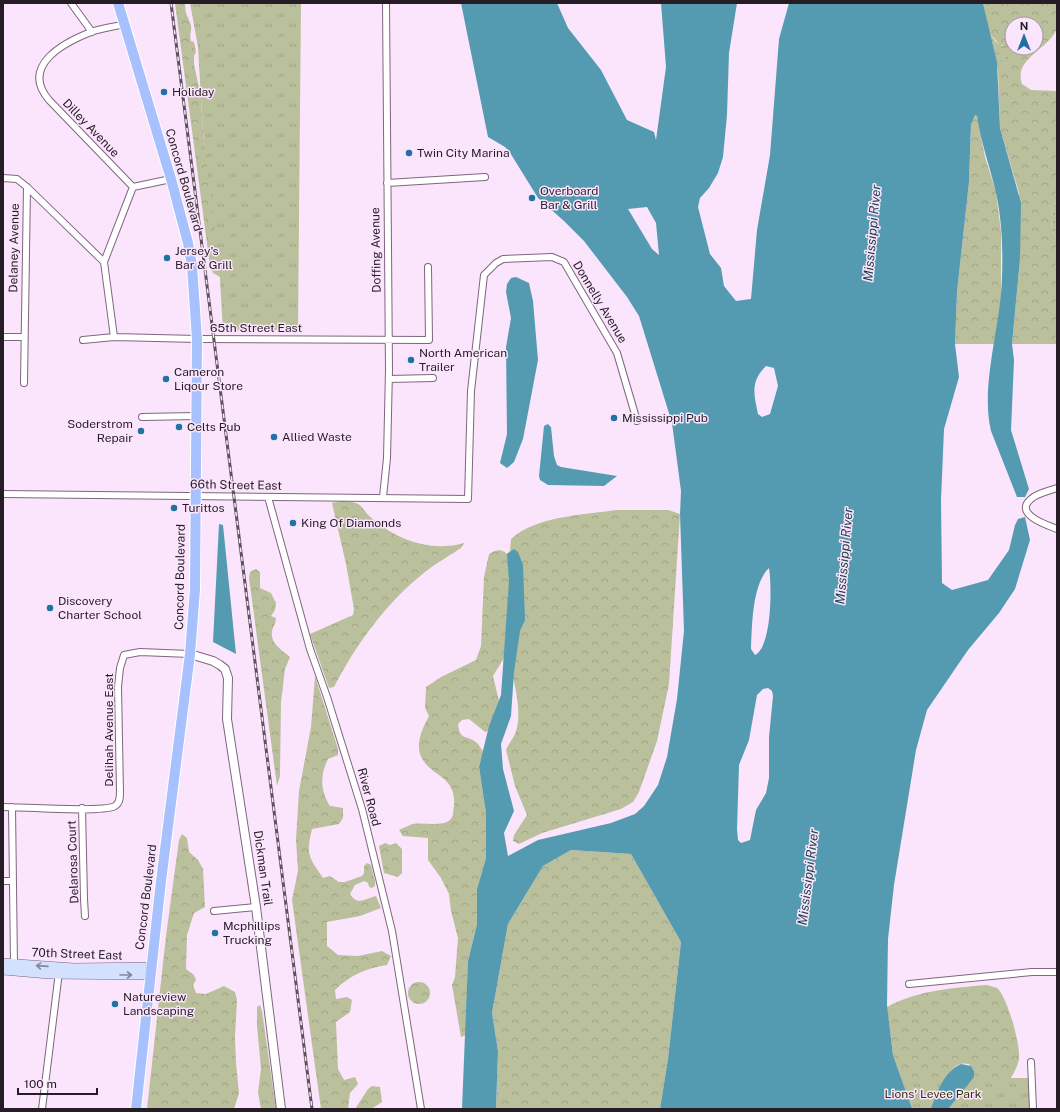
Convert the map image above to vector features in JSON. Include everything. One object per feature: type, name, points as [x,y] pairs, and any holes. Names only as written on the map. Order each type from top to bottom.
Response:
[{"type":"main road","name":"Concord Boulevard","points":[[118,3],[171,179],[188,242],[192,266],[197,339],[195,590],[190,654],[181,717],[136,1109]]},
{"type":"main road","name":"70th Street East","points":[[3,963],[59,971]]},
{"type":"main road","name":"70th Street East","points":[[3,970],[151,971]]},
{"type":"street","points":[[71,3],[92,32],[124,24]]},
{"type":"street","name":"Doffing Avenue","points":[[383,496],[387,458],[389,379],[386,3]]},
{"type":"street","name":"Dilley Avenue","points":[[92,32],[67,43],[49,56],[40,69],[38,82],[41,91],[49,100],[133,187]]},
{"type":"street","points":[[387,183],[485,177]]},
{"type":"street","points":[[3,178],[16,180],[27,186],[104,262]]},
{"type":"street","points":[[114,336],[104,262],[133,187],[171,179]]},
{"type":"street","name":"Delaney Avenue","points":[[24,383],[27,186]]},
{"type":"street","name":"Donnelly Avenue","points":[[468,499],[471,391],[484,275],[503,259],[552,257],[564,262],[617,353],[637,421]]},
{"type":"street","name":"65th Street East","points":[[83,340],[114,336],[197,339],[429,340],[428,267]]},
{"type":"street","points":[[3,337],[24,337]]},
{"type":"street","points":[[389,379],[433,378]]},
{"type":"street","points":[[142,417],[196,416]]},
{"type":"street","points":[[1057,488],[1032,498],[1027,503],[1029,515],[1039,523],[1057,529]]},
{"type":"street","name":"66th Street East","points":[[3,494],[268,497],[383,496],[468,499]]},
{"type":"street","name":"River Road","points":[[268,497],[310,649],[327,697],[362,809],[392,931],[421,1109]]},
{"type":"street","name":"Delihah Avenue East","points":[[82,808],[109,808],[116,805],[120,800],[118,687],[120,668],[124,655],[140,652],[190,654]]},
{"type":"street","name":"Dickman Trail","points":[[190,654],[213,661],[225,669],[227,673],[227,719],[256,907],[281,1109]]},
{"type":"street","points":[[3,807],[82,808]]},
{"type":"street","points":[[12,807],[14,964]]},
{"type":"street","name":"Delarosa Court","points":[[82,808],[84,899],[86,916]]},
{"type":"street","points":[[3,881],[12,881]]},
{"type":"street","points":[[214,911],[256,907]]},
{"type":"street","points":[[42,1109],[59,971]]},
{"type":"street","points":[[909,984],[1032,972],[1057,972]]},
{"type":"street","points":[[1031,1062],[1033,1109]]},
{"type":"green space","points":[[175,3],[185,3],[186,13],[191,25],[190,39],[194,42],[196,52],[194,56],[194,64],[201,97],[203,134],[223,273],[220,277],[213,273],[210,266]]},
{"type":"green space","points":[[190,3],[301,3],[298,329],[223,331],[219,262],[203,133],[198,47]]},
{"type":"green space","points":[[983,3],[1057,3],[1058,25],[1053,35],[1044,45],[1044,16],[1004,16],[1004,45],[1000,45],[990,34]]},
{"type":"green space","points":[[990,34],[995,41],[1002,46],[1004,45],[1004,56],[1005,56],[998,71]]},
{"type":"green space","points":[[1006,56],[1032,56],[1023,67],[1021,75],[1022,84],[1031,90],[1057,91],[1057,201],[1052,209],[1051,220],[1053,231],[1057,240],[1057,344],[1012,344],[1020,259],[1019,193],[1000,128],[998,71],[1001,61]]},
{"type":"green space","points":[[975,115],[977,116],[985,157],[996,192],[1001,232],[1001,297],[995,344],[955,344],[957,292],[969,182],[971,124],[972,118]]},
{"type":"green space","points":[[1057,201],[1057,240],[1053,231],[1051,215],[1052,209]]},
{"type":"green space","points":[[341,501],[359,504],[369,516],[394,534],[416,543],[440,546],[464,543],[461,548],[425,572],[385,610],[352,655],[334,687],[329,688],[310,634],[353,615],[354,609],[346,564],[332,503]]},
{"type":"green space","points":[[616,510],[668,510],[680,514],[669,684],[657,741],[639,792],[633,802],[621,809],[542,833],[519,844],[513,841],[514,835],[527,815],[515,786],[506,750],[515,734],[518,704],[511,670],[504,653],[504,658],[493,676],[499,701],[488,731],[485,732],[469,719],[462,720],[458,724],[462,736],[473,740],[483,751],[479,767],[486,813],[486,858],[477,889],[477,924],[468,961],[466,1035],[461,1037],[452,985],[455,977],[458,938],[451,911],[449,894],[441,878],[428,860],[428,838],[403,836],[399,830],[413,824],[437,824],[446,822],[450,820],[453,813],[454,796],[451,788],[447,782],[424,762],[420,754],[419,745],[421,735],[429,716],[425,708],[426,687],[441,677],[476,660],[481,646],[484,577],[489,554],[498,550],[507,554],[510,551],[511,539],[521,531],[533,525],[575,515]]},
{"type":"green space","points":[[256,569],[260,572],[260,588],[271,593],[276,603],[275,610],[271,616],[276,618],[272,631],[273,640],[277,646],[290,657],[285,669],[281,702],[280,776],[277,786],[249,578],[250,572]]},
{"type":"green space","points":[[315,676],[338,749],[338,755],[328,759],[325,765],[322,777],[324,794],[330,806],[343,808],[343,818],[339,824],[312,829],[309,845],[311,860],[323,878],[330,876],[339,882],[345,882],[362,876],[364,873],[364,866],[367,863],[371,865],[375,886],[372,888],[369,887],[368,883],[364,881],[355,885],[350,894],[353,898],[359,901],[376,896],[381,908],[360,916],[327,922],[327,946],[338,955],[358,956],[382,951],[391,956],[387,965],[359,973],[347,980],[335,990],[336,999],[347,997],[352,1000],[350,1012],[336,1022],[338,1069],[344,1080],[355,1077],[358,1084],[350,1093],[348,1109],[321,1109],[292,900],[298,871],[296,840],[299,791],[311,727]]},
{"type":"green space","points":[[182,834],[187,838],[189,852],[198,860],[203,869],[205,907],[194,913],[187,935],[186,969],[194,975],[196,980],[193,985],[196,993],[206,994],[224,986],[235,992],[237,1000],[235,1037],[239,1093],[234,1109],[147,1109],[166,936],[179,840]]},
{"type":"green space","points":[[385,843],[390,845],[396,843],[402,849],[402,873],[398,877],[384,873],[379,846]]},
{"type":"green space","points":[[571,850],[631,854],[681,942],[668,1059],[660,1109],[496,1109],[498,1051],[492,1013],[508,924],[543,866]]},
{"type":"green space","points":[[419,982],[427,985],[430,993],[427,1001],[419,1004],[411,1001],[408,993],[411,985]]},
{"type":"green space","points":[[987,985],[997,988],[1001,993],[1016,1033],[1019,1059],[1012,1076],[1001,1092],[968,1083],[974,1075],[974,1071],[969,1064],[963,1063],[954,1067],[939,1088],[912,1109],[893,1055],[887,1007],[899,1001],[923,993]]},
{"type":"green space","points":[[260,1005],[276,1109],[261,1109],[258,1092],[261,1069],[257,1026],[257,1007]]},
{"type":"green space","name":"Lions' Levee Park","points":[[1029,1078],[1031,1109],[835,1109],[835,1079]]},
{"type":"green space","points":[[372,1086],[380,1087],[382,1102],[371,1109],[355,1109],[368,1089]]},
{"type":"water","name":"Mississippi River","points":[[461,3],[557,3],[568,28],[601,70],[627,120],[654,132],[656,140],[666,67],[661,3],[737,3],[729,53],[727,115],[723,157],[718,173],[709,188],[700,198],[698,207],[710,254],[721,268],[724,286],[736,301],[751,299],[757,230],[770,155],[779,39],[789,3],[983,3],[997,62],[1000,128],[1021,203],[1020,259],[1012,344],[1014,360],[1011,430],[1029,489],[1025,497],[1017,497],[991,431],[988,413],[989,375],[1001,296],[1002,245],[1000,214],[996,193],[977,116],[975,115],[971,124],[969,182],[957,292],[955,344],[959,377],[944,429],[941,500],[942,583],[952,590],[988,580],[1009,550],[1015,525],[1018,519],[1025,517],[1030,540],[1015,589],[999,613],[968,650],[927,710],[916,750],[894,885],[888,939],[887,1005],[893,1055],[912,1109],[660,1109],[668,1059],[681,942],[631,854],[571,850],[543,866],[508,924],[492,1013],[498,1051],[496,1109],[462,1109],[468,961],[477,924],[477,889],[486,858],[486,813],[479,767],[489,726],[501,695],[509,581],[507,554],[514,549],[518,552],[523,565],[525,620],[520,631],[514,672],[511,716],[501,744],[503,769],[514,811],[504,833],[508,856],[538,840],[611,823],[635,814],[644,806],[658,785],[667,757],[677,699],[684,631],[680,514],[681,491],[672,423],[639,316],[627,297],[584,241],[538,198],[509,151],[488,137]],"holes":[[[647,207],[656,223],[659,255],[652,249],[628,209]],[[766,366],[774,368],[778,386],[770,414],[762,417],[758,414],[754,388],[757,377]],[[769,568],[770,615],[765,640],[761,650],[755,655],[751,649],[754,606],[759,584],[763,575]],[[768,688],[772,691],[773,696],[769,737],[769,778],[766,793],[756,810],[750,840],[741,843],[738,840],[737,829],[739,765],[749,740],[757,695],[763,689]]]},
{"type":"water","points":[[516,277],[529,283],[533,301],[538,360],[523,439],[514,462],[507,468],[500,463],[507,434],[506,347],[511,318],[506,292],[507,284],[511,278]]},
{"type":"water","points":[[548,424],[551,427],[554,456],[557,465],[561,467],[617,476],[604,486],[548,485],[540,480],[539,476],[544,426]]},
{"type":"water","points":[[219,524],[223,525],[236,654],[213,642]]},
{"type":"water","points":[[961,1064],[971,1066],[974,1071],[974,1077],[948,1109],[931,1109],[946,1077],[955,1067]]},
{"type":"railway","points":[[171,3],[312,1109]]},
{"type":"place","name":"Holiday","points":[[164,92]]},
{"type":"place","name":"Twin City Marina","points":[[409,153]]},
{"type":"place","name":"Overboard Bar & Grill","points":[[532,198]]},
{"type":"place","name":"Jersey's Bar & Grill","points":[[167,258]]},
{"type":"place","name":"North American Trailer","points":[[411,360]]},
{"type":"place","name":"Cameron Liqour Store","points":[[166,379]]},
{"type":"place","name":"Mississippi Pub","points":[[614,418]]},
{"type":"place","name":"Celts Pub","points":[[179,427]]},
{"type":"place","name":"Soderstrom Repair","points":[[141,431]]},
{"type":"place","name":"Allied Waste","points":[[274,437]]},
{"type":"place","name":"Turittos","points":[[174,508]]},
{"type":"place","name":"King Of Diamonds","points":[[293,523]]},
{"type":"place","name":"Discovery Charter School","points":[[50,608]]},
{"type":"place","name":"Mcphillips Trucking","points":[[215,933]]},
{"type":"place","name":"Natureview Landscaping","points":[[115,1004]]}]
